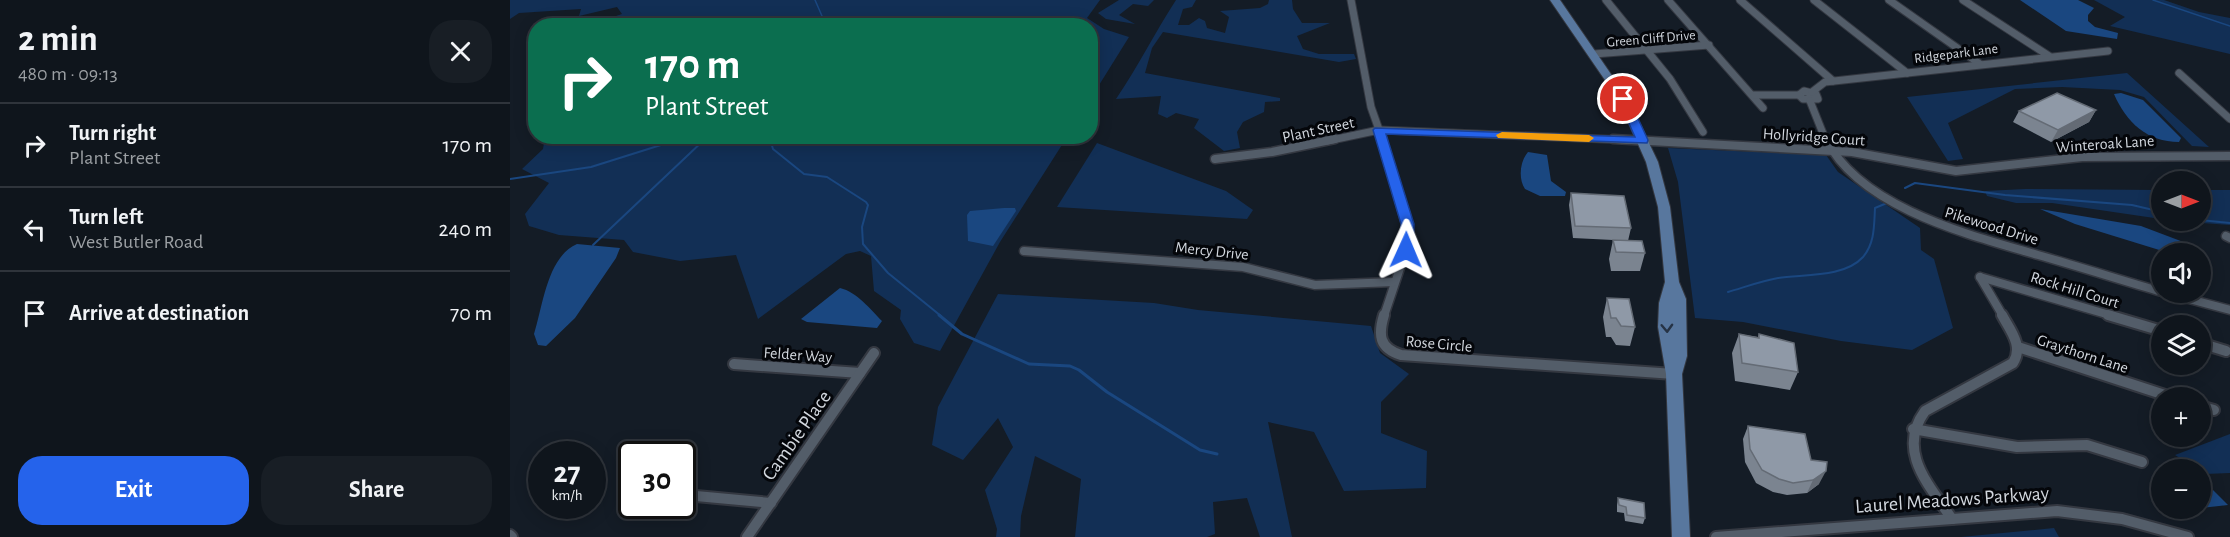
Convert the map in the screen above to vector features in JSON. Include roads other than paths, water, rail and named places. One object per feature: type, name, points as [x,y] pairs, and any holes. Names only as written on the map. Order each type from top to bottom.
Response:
[{"type":"main road","points":[[1555,0],[1623,99],[1652,162],[1664,207],[1672,282],[1679,299],[1680,356],[1674,374],[1681,537]]},
{"type":"street","name":"Rose Circle","points":[[1351,0],[1371,107],[1408,231],[1406,250],[1378,334],[1384,346],[1400,355],[1674,374]]},
{"type":"street","points":[[1606,0],[1670,79],[1703,132]]},
{"type":"street","points":[[1668,0],[1754,95],[1763,108]]},
{"type":"street","points":[[1740,0],[1833,81]]},
{"type":"street","points":[[1814,0],[1906,72]]},
{"type":"street","points":[[1889,0],[1980,64]]},
{"type":"street","points":[[1963,0],[2049,56]]},
{"type":"street","name":"Green Cliff Drive","points":[[1594,54],[1709,45]]},
{"type":"street","name":"Ridgepark Lane","points":[[1754,95],[1799,94],[1804,91],[1811,96],[1820,85],[1833,81],[2108,51]]},
{"type":"street","points":[[2179,73],[2230,119]]},
{"type":"street","points":[[1811,96],[1833,151]]},
{"type":"street","name":"Plant Street","points":[[1215,159],[1272,152],[1379,130],[1642,140]]},
{"type":"street","name":"Hollyridge Court","points":[[1642,140],[1833,151],[1878,156],[1945,170],[1982,166]]},
{"type":"street","name":"Pikewood Drive","points":[[1833,151],[1843,165],[1931,222],[2151,289]]},
{"type":"street","name":"Winteroak Lane","points":[[1982,166],[2028,165],[2082,157],[2230,156]]},
{"type":"street","name":"Mercy Drive","points":[[1024,251],[1243,267],[1315,285],[1395,282]]},
{"type":"street","name":"Rock Hill Court","points":[[2018,347],[1980,276],[2151,328]]},
{"type":"street","name":"Pikewood Drive","points":[[2204,303],[2230,310]]},
{"type":"street","points":[[2211,346],[2226,351]]},
{"type":"street","points":[[1952,519],[1913,453],[1911,438],[1913,429],[1925,411],[2014,362],[2018,347]]},
{"type":"street","name":"Graythorn Lane","points":[[2018,347],[2151,390]]},
{"type":"street","name":"Cambie Place","points":[[747,537],[874,353]]},
{"type":"street","name":"Felder Way","points":[[734,364],[860,373]]},
{"type":"street","points":[[1913,429],[2017,447],[2087,445],[2142,462]]},
{"type":"street","points":[[696,496],[771,503]]},
{"type":"street","name":"Laurel Meadows Parkway","points":[[1716,537],[2064,511],[2104,515],[2157,532],[2188,537]]},
{"type":"waterway","points":[[815,0],[821,18]]},
{"type":"waterway","points":[[2153,0],[2230,26]]},
{"type":"waterway","points":[[510,179],[591,167],[664,144]]},
{"type":"waterway","points":[[593,245],[700,144]]},
{"type":"waterway","points":[[772,144],[773,149],[804,174],[827,177],[866,202],[868,205],[862,227],[863,244],[888,273],[941,316]]},
{"type":"waterway","points":[[1905,188],[1915,183],[2005,195],[2132,205],[2151,209]]},
{"type":"waterway","points":[[1728,292],[1778,278],[1834,272],[1855,264],[1870,246],[1875,208],[1887,203]]},
{"type":"waterway","points":[[2211,221],[2230,223]]},
{"type":"waterway","points":[[939,315],[962,334],[1029,364],[1070,366],[1079,370],[1107,392],[1200,450],[1217,454]]}]
